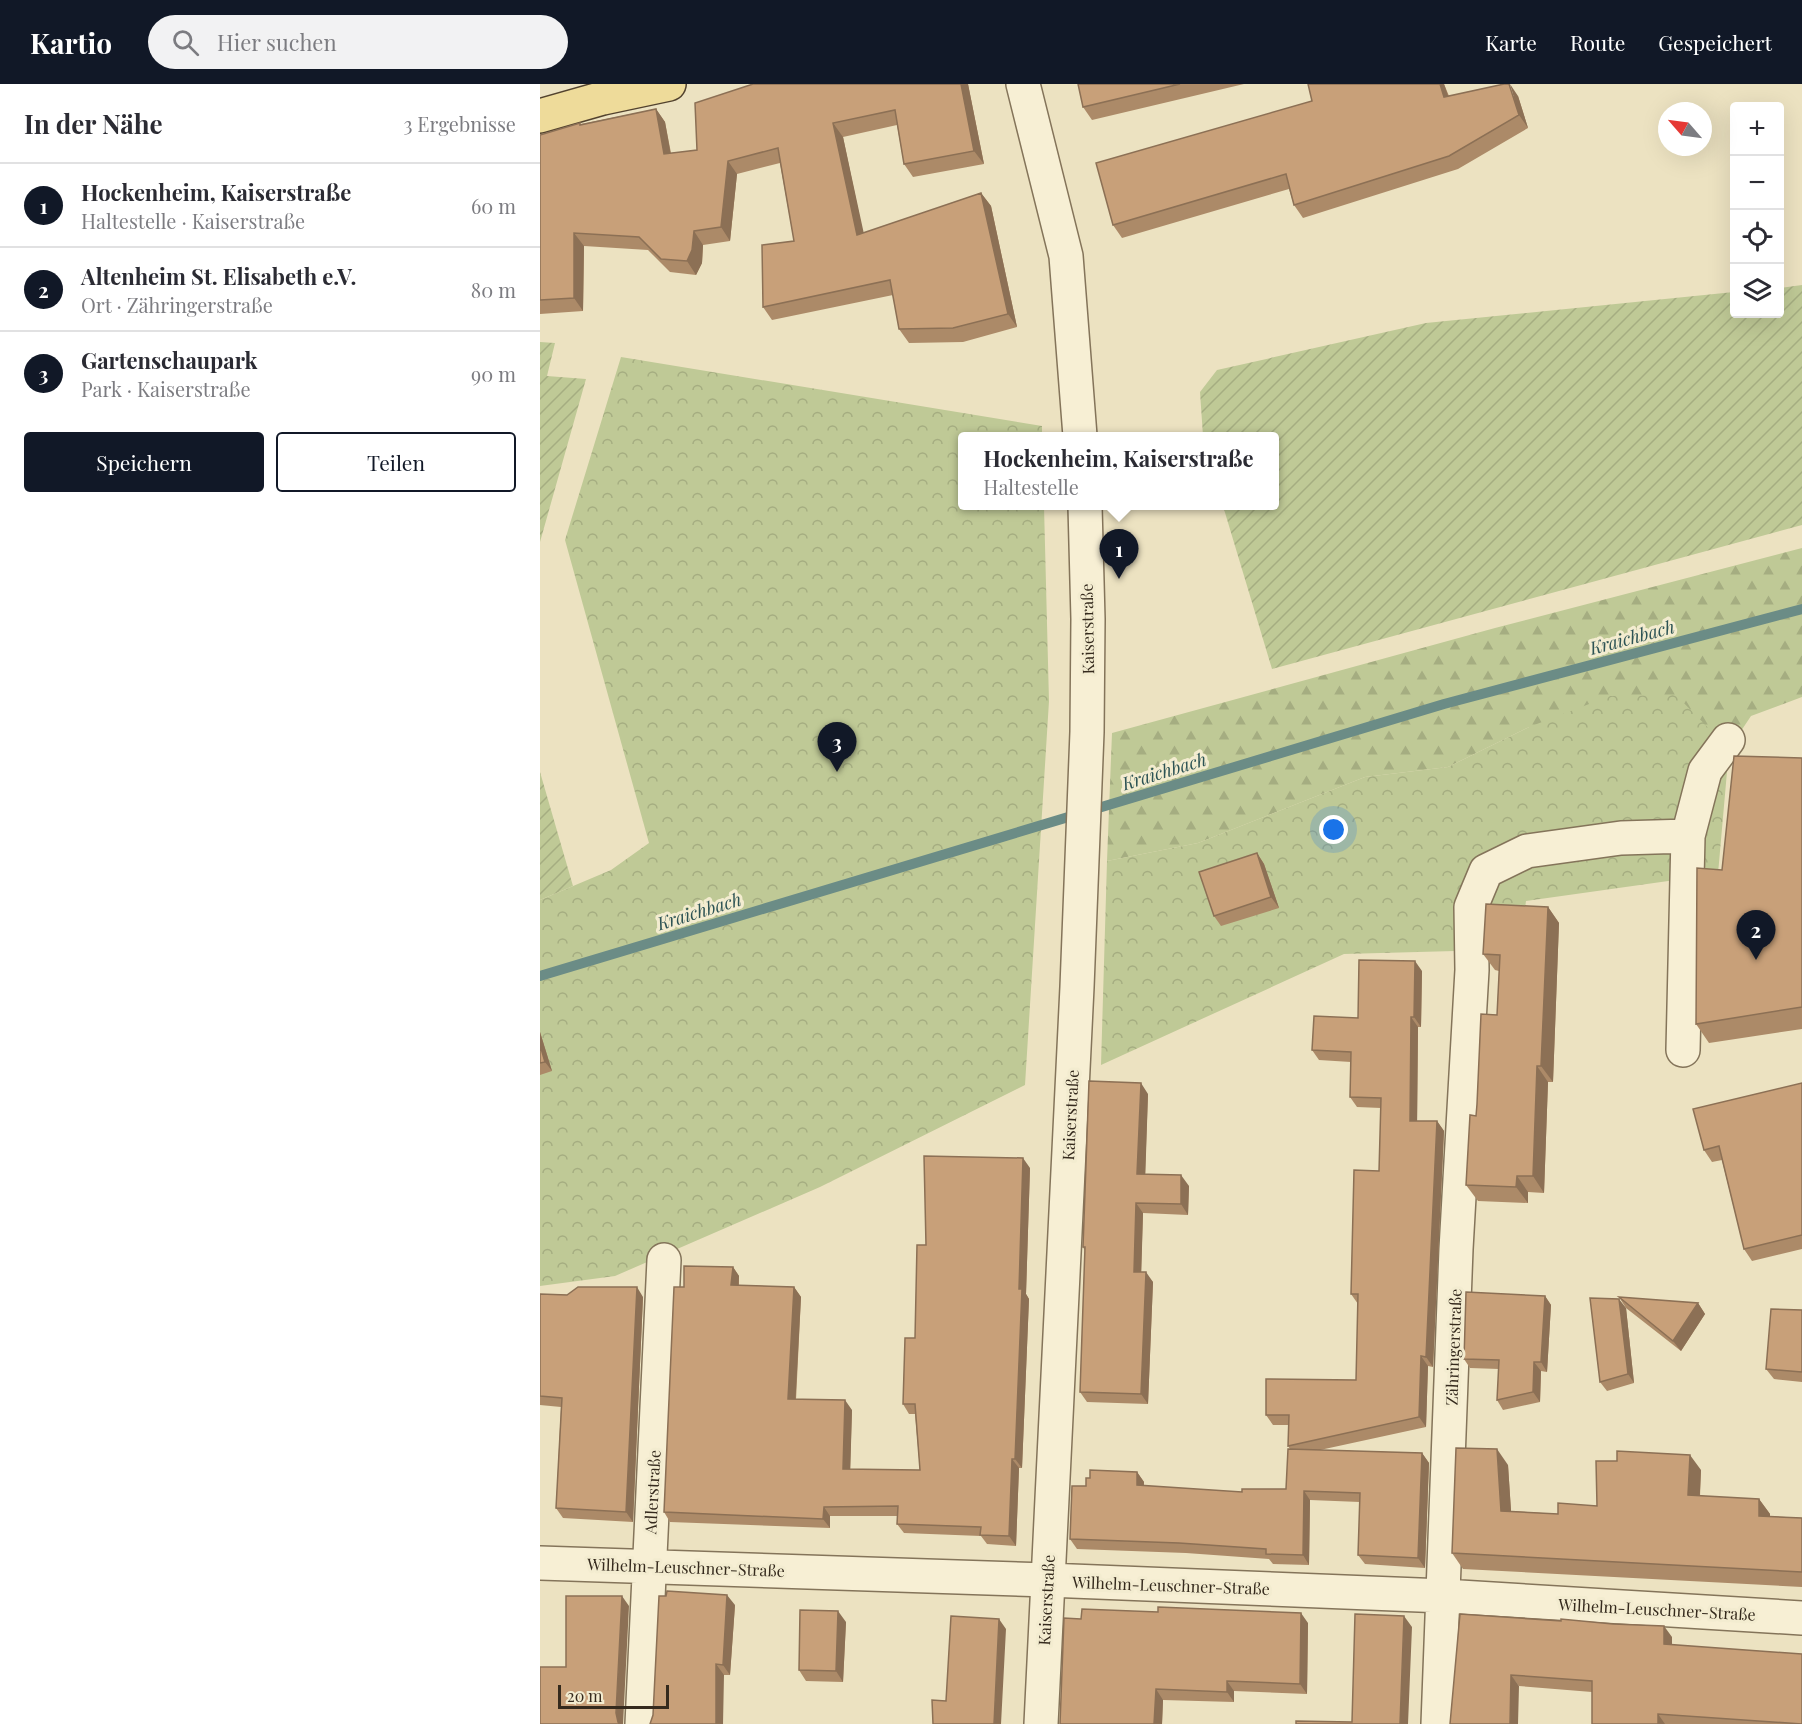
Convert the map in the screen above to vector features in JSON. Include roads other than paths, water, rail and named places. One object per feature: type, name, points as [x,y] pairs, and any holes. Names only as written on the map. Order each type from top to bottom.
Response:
[{"type":"main road","points":[[540,116],[603,98],[669,84]]},
{"type":"street","points":[[1023,84],[1066,256],[1080,432]]},
{"type":"street","name":"Kaiserstraße","points":[[1041,1724],[1087,732],[1088,619],[1085,510]]},
{"type":"street","points":[[1683,1050],[1688,836],[1706,771],[1728,740]]},
{"type":"street","name":"Zähringerstraße","points":[[1438,1724],[1456,1249],[1472,970],[1471,907],[1486,871],[1527,851],[1622,838],[1688,836]]},
{"type":"street","name":"Adlerstraße","points":[[642,1724],[664,1260]]},
{"type":"street","name":"Wilhelm-Leuschner-Straße","points":[[540,1563],[1444,1596],[1802,1618]]},
{"type":"waterway","name":"Kraichbach","points":[[540,976],[1444,704],[1802,609]]},
{"type":"place","name":"Hockenheim, Kaiserstraße","points":[[1119,579]]},
{"type":"place","name":"Gartenschaupark","points":[[837,772]]},
{"type":"place","name":"Altenheim St. Elisabeth e.V.","points":[[1756,960]]}]
